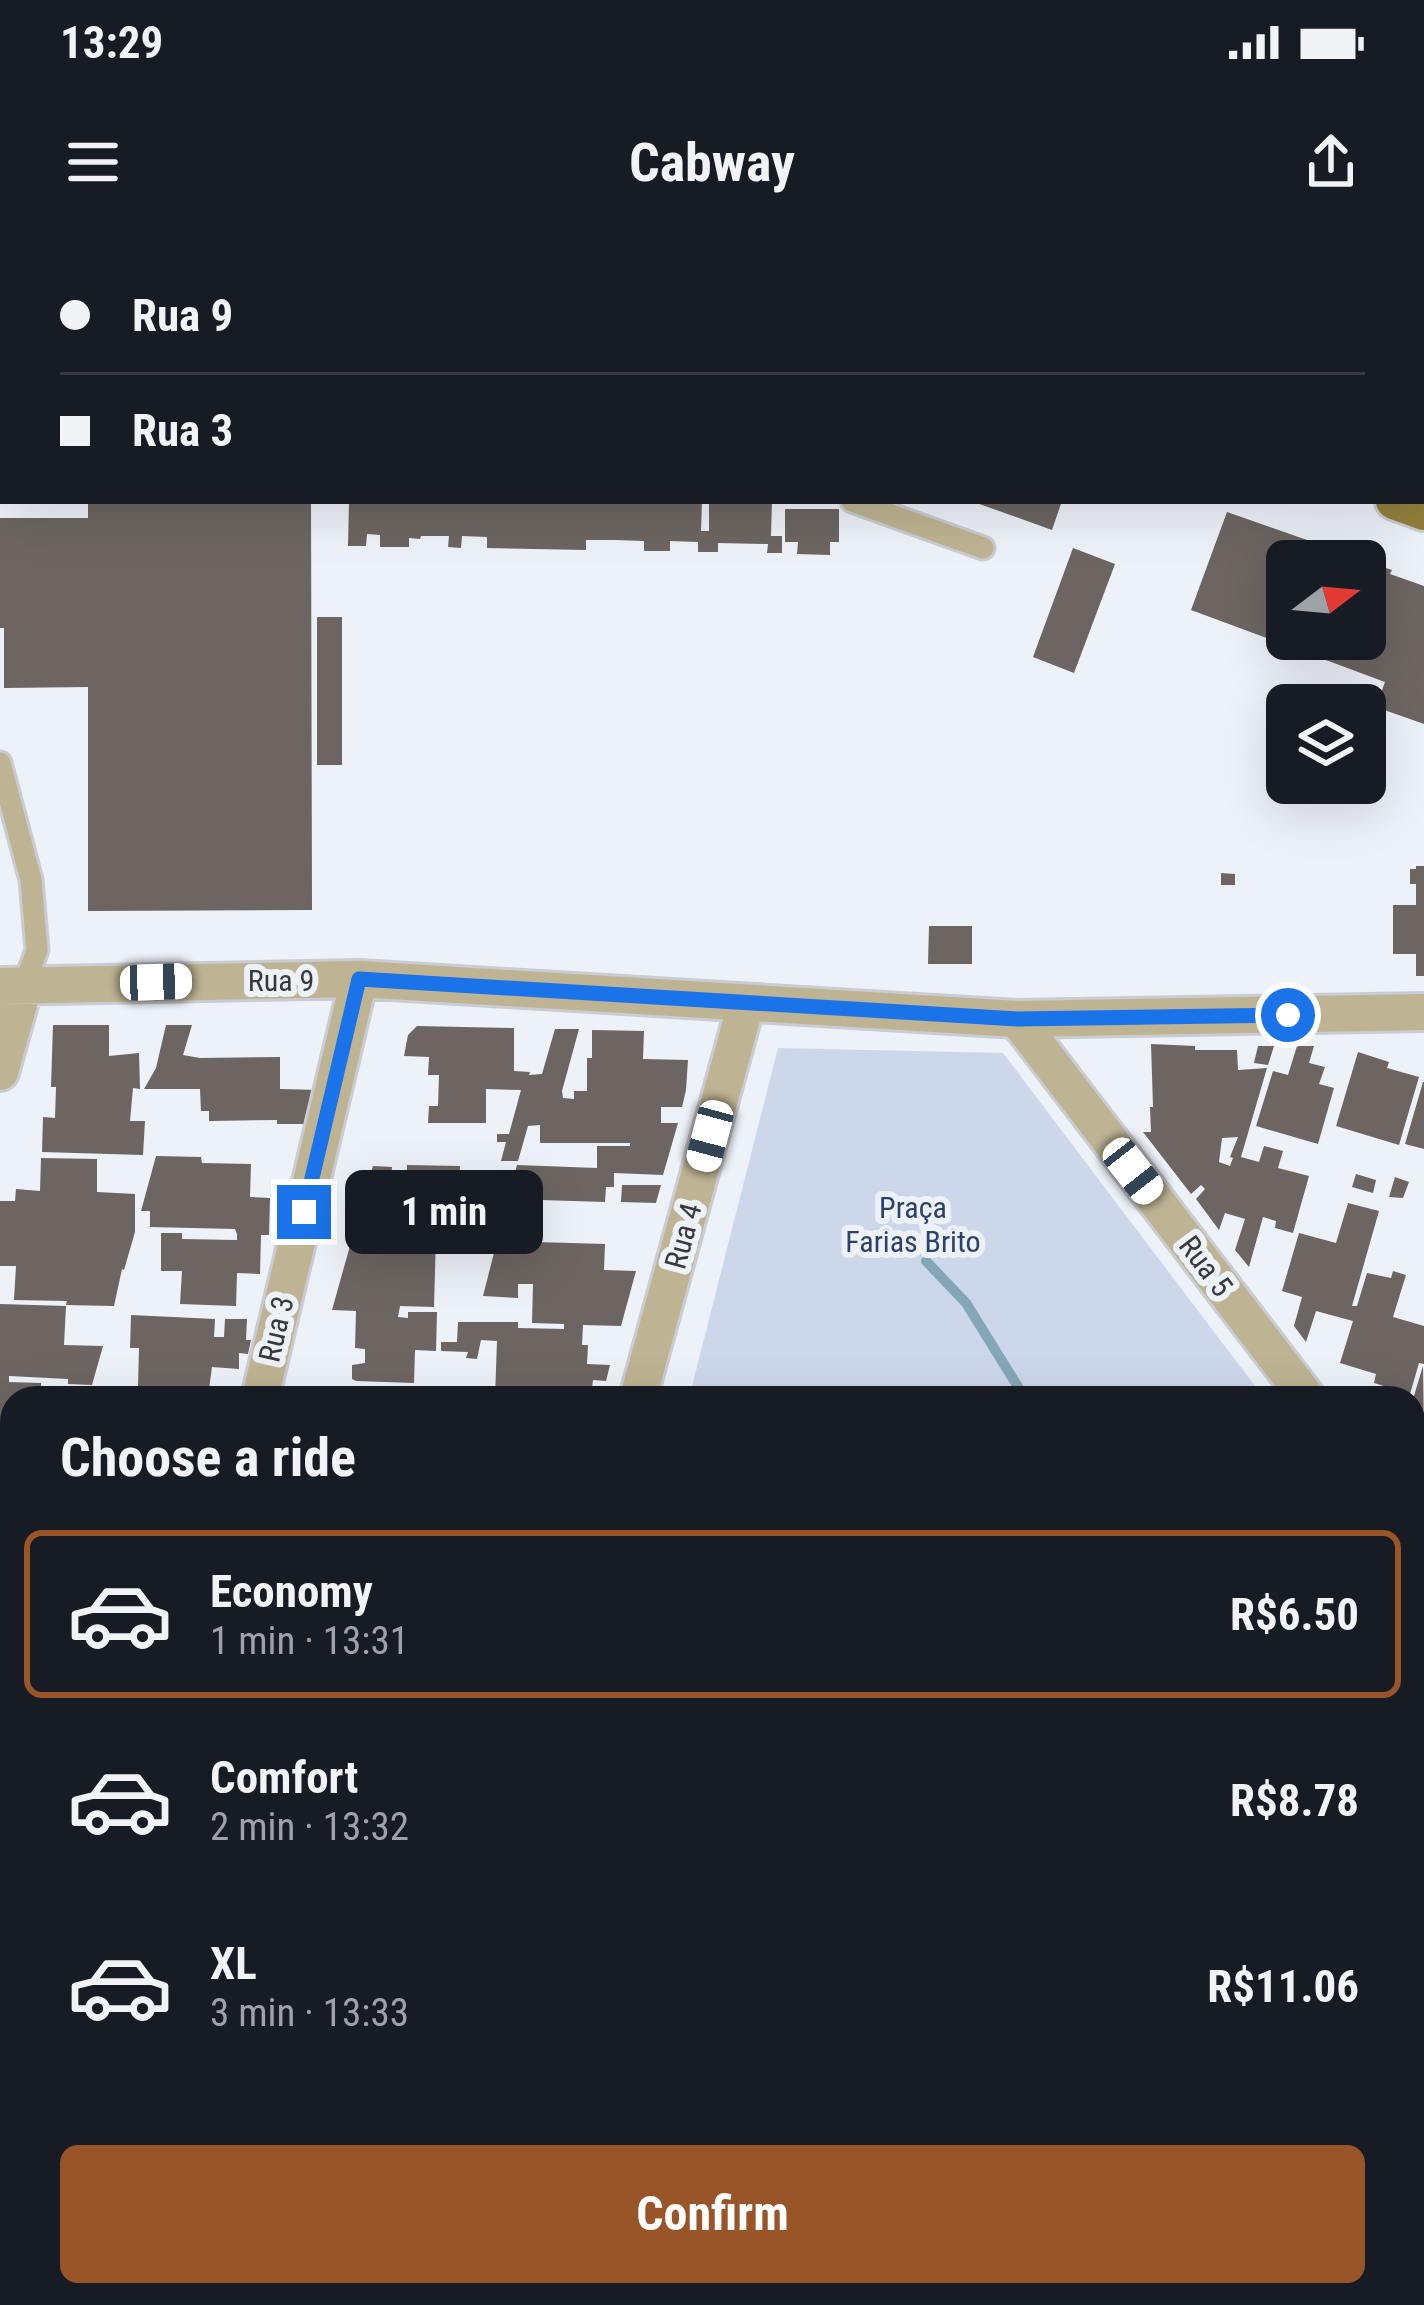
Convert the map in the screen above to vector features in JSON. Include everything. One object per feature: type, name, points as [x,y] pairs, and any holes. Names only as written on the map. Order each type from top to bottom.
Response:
[{"type":"street","name":"Rua 9","points":[[12,986],[359,979],[1017,1019],[1424,1012]]},
{"type":"street","name":"Rua 3","points":[[263,1386],[359,979]]},
{"type":"street","points":[[0,1072],[12,986]]},
{"type":"street","name":"Rua 4","points":[[641,1386],[746,1004]]},
{"type":"street","name":"Rua 5","points":[[1017,1019],[1298,1386]]},
{"type":"lane","points":[[884,506],[982,548]]},
{"type":"lane","points":[[0,764],[31,880],[37,950],[12,986]]},
{"type":"green space","name":"Praça Farias Brito","points":[[778,1048],[1003,1053],[1255,1386],[692,1386]]},
{"type":"building","points":[[88,504],[311,504],[312,910],[88,911],[88,687],[4,688],[0,518],[88,518]]},
{"type":"building","points":[[349,504],[702,504],[701,531],[709,531],[709,504],[772,504],[771,536],[782,536],[782,553],[767,553],[768,544],[718,543],[718,552],[698,552],[698,542],[670,541],[670,551],[644,551],[644,541],[615,540],[586,540],[586,550],[487,548],[487,537],[462,536],[461,548],[448,547],[449,536],[409,538],[409,547],[380,547],[380,535],[367,534],[366,546],[348,546]]},
{"type":"building","points":[[979,504],[1061,504],[1052,530]]},
{"type":"building","points":[[785,509],[839,509],[839,542],[830,542],[830,555],[797,554],[798,542],[785,542]]},
{"type":"building","points":[[1227,512],[1307,540],[1266,540],[1266,638],[1191,610]]},
{"type":"building","points":[[1073,548],[1115,564],[1074,673],[1033,657]]},
{"type":"building","points":[[1386,568],[1392,570],[1390,574],[1424,586],[1424,724],[1386,711],[1385,682],[1326,660],[1386,660]]},
{"type":"building","points":[[317,617],[342,617],[342,765],[317,765]]},
{"type":"building","points":[[1424,866],[1424,976],[1416,976],[1416,954],[1393,954],[1393,905],[1416,905],[1410,869]]},
{"type":"building","points":[[1221,873],[1235,874],[1235,885],[1221,885]]},
{"type":"building","points":[[929,926],[972,926],[972,964],[928,964]]},
{"type":"building","points":[[53,1025],[109,1025],[109,1056],[139,1053],[140,1089],[133,1088],[130,1121],[145,1121],[143,1155],[42,1152],[43,1117],[55,1118]]},
{"type":"building","points":[[166,1025],[192,1025],[183,1055],[280,1057],[280,1089],[321,1090],[310,1124],[209,1121],[209,1111],[201,1111],[200,1089],[144,1089],[156,1068]]},
{"type":"building","points":[[417,1026],[514,1028],[514,1071],[529,1075],[542,1074],[555,1029],[579,1029],[562,1091],[563,1098],[574,1099],[574,1091],[587,1091],[592,1030],[644,1031],[643,1059],[688,1060],[682,1107],[661,1107],[661,1123],[678,1123],[663,1175],[614,1173],[614,1187],[606,1187],[605,1202],[508,1199],[517,1165],[597,1168],[597,1146],[630,1143],[540,1143],[540,1125],[528,1126],[518,1161],[501,1161],[506,1142],[497,1142],[497,1134],[509,1134],[521,1090],[486,1089],[486,1123],[428,1123],[429,1106],[438,1106],[439,1075],[428,1075],[429,1057],[404,1056],[408,1035]]},
{"type":"building","points":[[1151,1044],[1237,1050],[1238,1070],[1267,1068],[1241,1157],[1259,1162],[1264,1146],[1283,1151],[1278,1168],[1309,1176],[1293,1233],[1275,1228],[1276,1221],[1263,1217],[1249,1267],[1235,1250],[1245,1219],[1225,1213],[1219,1230],[1196,1199],[1205,1189],[1201,1185],[1191,1194],[1143,1132],[1151,1132]],"holes":[[[1238,1137],[1230,1166],[1219,1162],[1222,1138]]]},
{"type":"building","points":[[1258,1046],[1274,1046],[1268,1065],[1254,1063]]},
{"type":"building","points":[[1297,1046],[1314,1046],[1309,1063],[1325,1067],[1319,1084],[1334,1088],[1318,1144],[1256,1126],[1273,1071],[1288,1075]]},
{"type":"building","points":[[1358,1052],[1389,1062],[1387,1068],[1419,1077],[1399,1145],[1336,1126]]},
{"type":"building","points":[[1424,1082],[1424,1149],[1405,1144]]},
{"type":"building","points":[[156,1156],[251,1164],[250,1197],[270,1198],[269,1235],[261,1235],[260,1274],[237,1273],[236,1306],[180,1304],[182,1271],[161,1271],[161,1233],[182,1233],[182,1239],[237,1240],[237,1234],[235,1229],[150,1227],[150,1211],[141,1211]]},
{"type":"building","points":[[41,1158],[97,1159],[97,1192],[135,1194],[135,1232],[114,1306],[14,1300],[16,1266],[0,1266],[0,1201],[15,1201],[16,1189],[40,1191]]},
{"type":"building","points":[[407,1165],[460,1166],[459,1182],[472,1183],[471,1198],[477,1199],[476,1237],[436,1236],[434,1307],[400,1306],[398,1317],[408,1318],[408,1312],[437,1312],[436,1351],[415,1350],[414,1383],[356,1381],[352,1365],[365,1363],[365,1349],[355,1348],[356,1311],[332,1310],[353,1235],[398,1235],[398,1198],[407,1197]]},
{"type":"building","points":[[373,1166],[392,1167],[391,1183],[368,1182]]},
{"type":"building","points":[[1356,1174],[1376,1180],[1373,1193],[1352,1187]]},
{"type":"building","points":[[1395,1177],[1409,1182],[1403,1198],[1389,1197]]},
{"type":"building","points":[[622,1185],[661,1185],[656,1203],[621,1202]]},
{"type":"building","points":[[1348,1203],[1379,1211],[1352,1306],[1357,1306],[1367,1273],[1391,1278],[1393,1271],[1406,1275],[1393,1317],[1424,1326],[1424,1364],[1419,1363],[1412,1386],[1374,1383],[1376,1374],[1340,1363],[1353,1321],[1316,1311],[1306,1342],[1294,1326],[1302,1297],[1282,1291],[1299,1233],[1336,1243]]},
{"type":"building","points":[[497,1241],[519,1241],[518,1248],[536,1248],[536,1242],[605,1244],[604,1270],[636,1271],[621,1326],[583,1325],[587,1364],[610,1365],[606,1381],[593,1380],[592,1386],[495,1386],[497,1341],[481,1340],[477,1359],[466,1358],[468,1352],[441,1351],[441,1342],[457,1342],[458,1322],[518,1322],[518,1328],[564,1329],[564,1324],[532,1323],[533,1284],[518,1284],[518,1298],[483,1296]]},
{"type":"building","points":[[0,1304],[66,1306],[64,1345],[103,1346],[92,1385],[9,1376],[9,1382],[41,1386],[0,1386]]},
{"type":"building","points":[[131,1315],[215,1319],[214,1337],[224,1337],[225,1319],[247,1319],[246,1340],[251,1340],[248,1354],[239,1353],[239,1369],[212,1367],[209,1386],[138,1386],[139,1348],[130,1348]]},
{"type":"waterway","points":[[926,1261],[966,1303],[1018,1386]]},
{"type":"route","points":[[304,1212],[359,979],[1017,1019],[1288,1015]]}]
